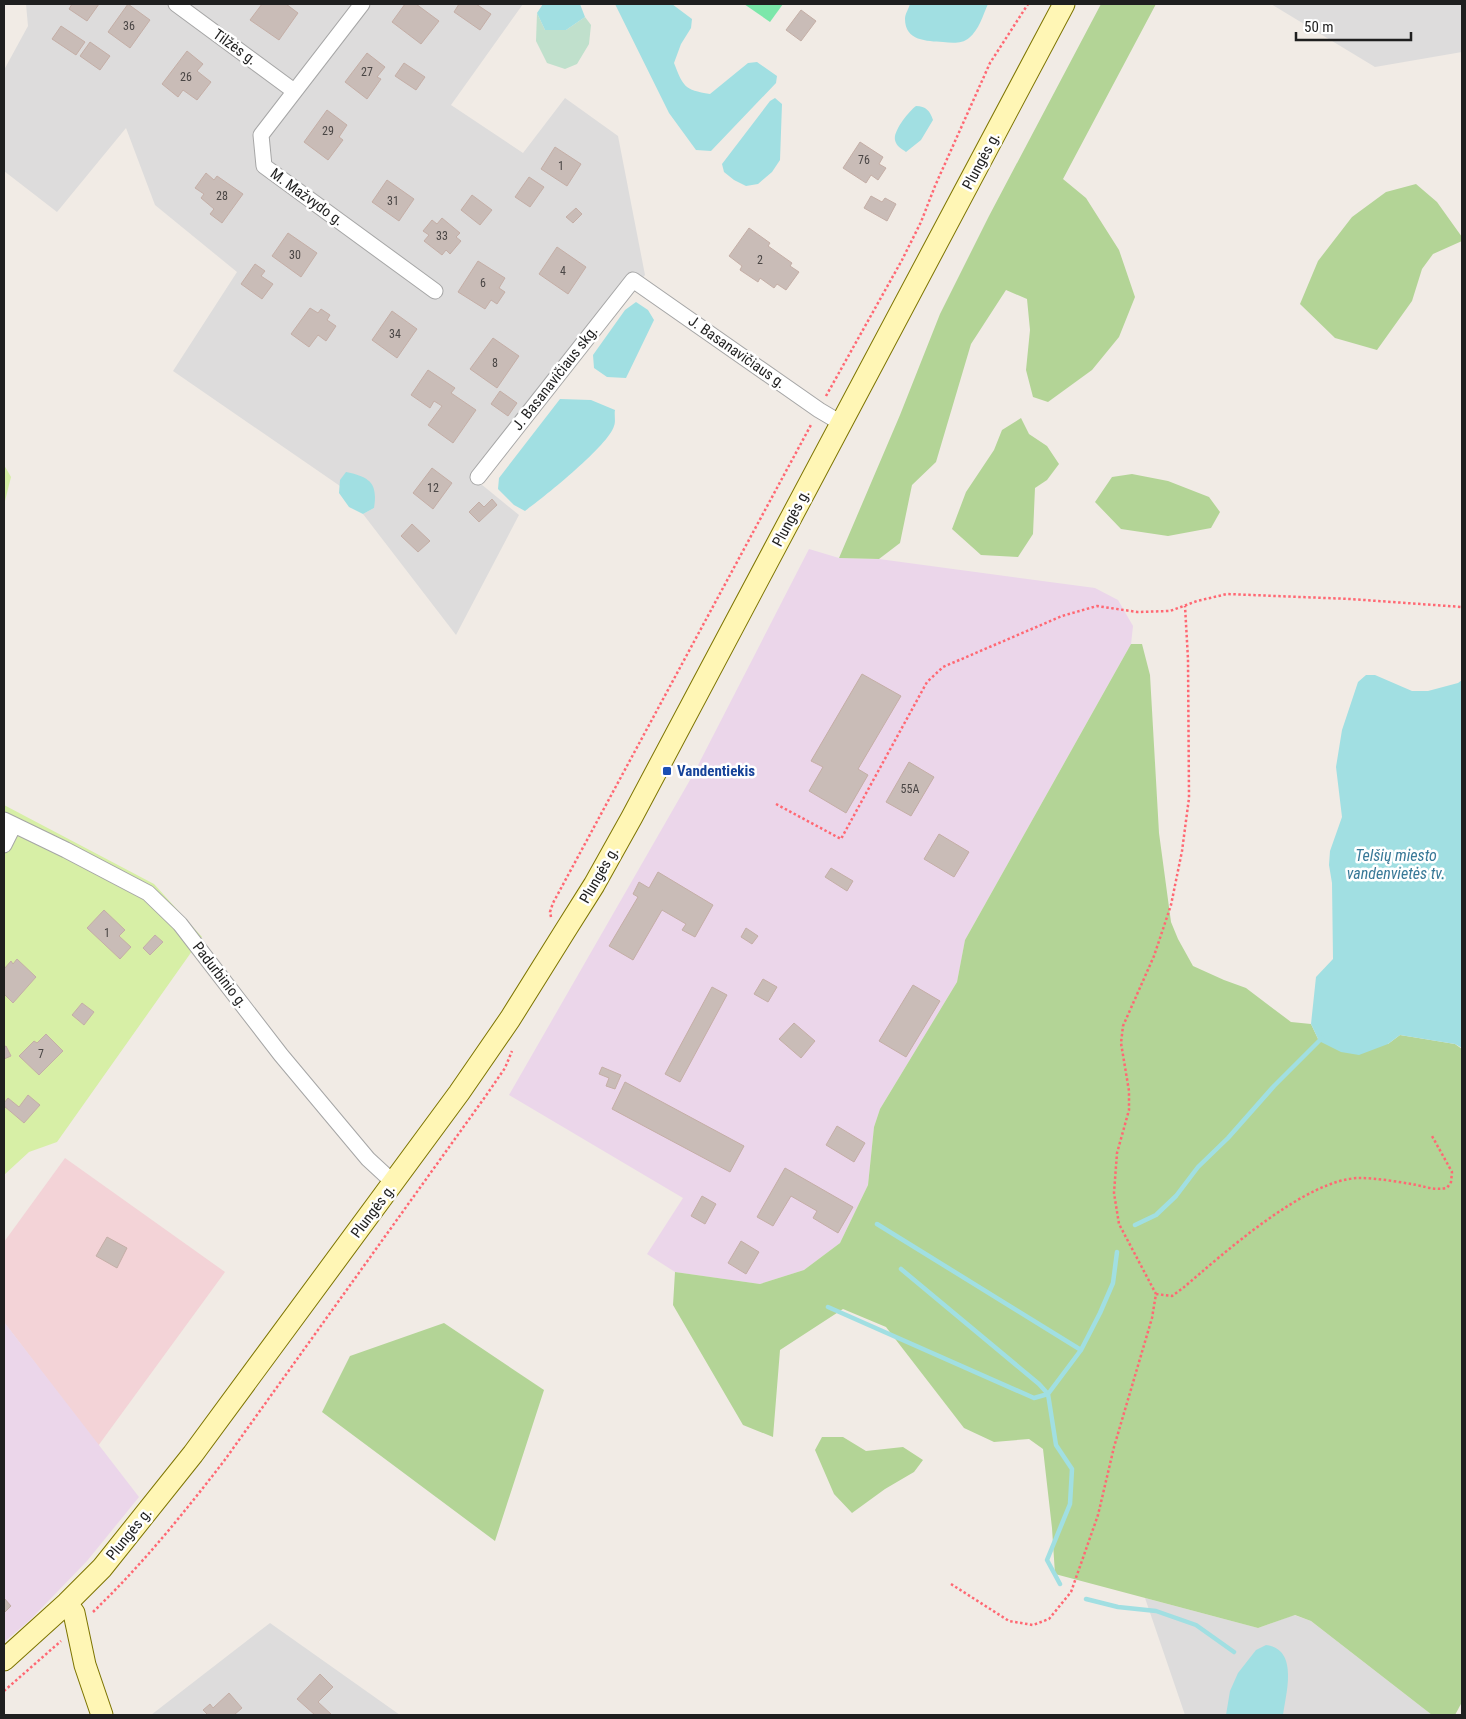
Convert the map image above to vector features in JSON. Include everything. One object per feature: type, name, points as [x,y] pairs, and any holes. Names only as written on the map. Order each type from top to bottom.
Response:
[{"type":"main road","name":"Plungės g.","points":[[4,1660],[67,1603],[102,1568],[194,1454],[394,1183],[505,1026],[594,885],[632,817],[1064,4]]},
{"type":"main road","points":[[67,1603],[74,1612],[85,1664],[102,1715]]},
{"type":"street","name":"Tilžės g.","points":[[176,4],[294,91]]},
{"type":"street","name":"M. Mažvydo g.","points":[[362,4],[261,135],[264,166],[435,291]]},
{"type":"street","name":"J. Basanavičiaus g.","points":[[633,280],[819,410],[841,423]]},
{"type":"street","name":"J. Basanavičiaus skg.","points":[[478,477],[633,280]]},
{"type":"street","points":[[4,845],[9,822]]},
{"type":"street","name":"Padurbinio g.","points":[[9,822],[148,892],[180,924],[281,1055],[368,1159],[394,1183]]},
{"type":"path","points":[[565,931],[553,922],[550,912],[553,903],[902,260],[921,222],[990,63],[1028,4]]},
{"type":"path","points":[[776,804],[841,839],[927,682],[943,667],[1062,616],[1098,606],[1137,612],[1170,611],[1196,601],[1227,594],[1350,599],[1462,607]]},
{"type":"path","points":[[951,1584],[1009,1621],[1033,1625],[1048,1619],[1071,1592],[1098,1515],[1114,1447],[1152,1318],[1156,1294],[1119,1224],[1114,1193],[1117,1154],[1129,1110],[1129,1092],[1121,1043],[1123,1026],[1154,956],[1171,905],[1189,798],[1188,659],[1185,606]]},
{"type":"path","points":[[4,1691],[121,1586],[187,1510],[485,1097],[505,1068],[512,1050]]},
{"type":"path","points":[[1156,1294],[1172,1296],[1278,1212],[1308,1194],[1336,1182],[1360,1178],[1436,1190],[1447,1188],[1451,1182],[1452,1172],[1432,1136]]},
{"type":"shaded area","points":[[26,4],[523,4],[451,105],[523,153],[565,98],[618,136],[645,275],[481,484],[519,515],[456,635],[363,514],[374,508],[340,480],[340,486],[173,371],[237,272],[155,205],[126,128],[57,212],[4,171],[4,70],[28,26]]},
{"type":"shaded area","points":[[1271,4],[1462,4],[1462,52],[1375,67]]},
{"type":"shaded area","points":[[809,549],[839,558],[879,559],[1095,588],[1118,600],[1133,626],[1131,644],[965,940],[957,982],[880,1109],[874,1127],[868,1185],[840,1243],[804,1270],[760,1284],[675,1272],[647,1254],[683,1198],[509,1095],[694,773]]},
{"type":"shaded area","points":[[65,1158],[225,1272],[98,1446],[4,1322],[4,1242]]},
{"type":"shaded area","points":[[4,1322],[139,1497],[87,1561],[29,1621],[4,1642]]},
{"type":"shaded area","points":[[1145,1598],[1258,1628],[1294,1615],[1311,1621],[1432,1715],[1185,1715]]},
{"type":"shaded area","points":[[270,1623],[400,1715],[151,1715]]},
{"type":"green space","points":[[744,4],[783,4],[770,22]]},
{"type":"green space","points":[[1101,4],[1156,4],[1063,179],[1086,198],[1119,250],[1135,297],[1119,337],[1092,370],[1048,402],[1033,397],[1026,370],[1030,330],[1027,299],[1006,290],[971,344],[936,462],[912,485],[900,543],[879,559],[839,558],[900,415],[940,314],[989,216]]},
{"type":"green space","points":[[537,13],[545,30],[566,30],[585,17],[591,25],[589,44],[577,64],[565,69],[547,63],[536,41]]},
{"type":"green space","points":[[1416,184],[1437,202],[1462,237],[1462,241],[1433,254],[1422,269],[1412,301],[1377,350],[1335,338],[1300,304],[1318,261],[1352,217],[1386,192]]},
{"type":"green space","points":[[1021,418],[1029,434],[1047,446],[1059,464],[1047,480],[1035,488],[1033,534],[1018,557],[981,555],[952,529],[966,492],[994,450],[1002,430]]},
{"type":"green space","points":[[4,465],[11,477],[4,505]]},
{"type":"green space","points":[[1132,474],[1168,481],[1209,497],[1220,512],[1211,528],[1168,536],[1121,529],[1095,502],[1112,477]]},
{"type":"green space","points":[[1131,644],[1142,644],[1150,675],[1159,833],[1171,922],[1193,966],[1246,988],[1291,1022],[1311,1024],[1319,1041],[1388,1044],[1400,1035],[1455,1044],[1462,1049],[1462,1702],[1455,1715],[1432,1715],[1311,1621],[1295,1615],[1258,1628],[1055,1574],[1043,1449],[1029,1439],[994,1442],[964,1428],[886,1327],[843,1309],[780,1350],[773,1437],[743,1425],[673,1305],[675,1272],[760,1284],[804,1270],[840,1243],[868,1185],[874,1127],[880,1109],[957,982],[965,940]]},
{"type":"green space","points":[[4,805],[154,884],[202,937],[57,1142],[29,1152],[4,1175]]},
{"type":"green space","points":[[444,1323],[544,1390],[495,1541],[322,1412],[350,1356]]},
{"type":"green space","points":[[822,1437],[843,1437],[866,1451],[903,1447],[923,1460],[914,1472],[885,1489],[852,1513],[834,1494],[815,1450]]},
{"type":"water","points":[[543,4],[580,4],[585,17],[566,30],[545,30],[537,13]]},
{"type":"water","points":[[615,4],[672,4],[692,19],[691,28],[681,44],[674,63],[682,82],[695,91],[710,94],[748,63],[757,62],[777,76],[776,83],[711,151],[696,150],[669,113]]},
{"type":"water","points":[[910,4],[988,4],[972,35],[963,41],[953,43],[924,40],[913,36],[906,26],[905,19]]},
{"type":"water","points":[[775,98],[782,104],[780,160],[772,172],[758,184],[746,186],[724,172],[722,164],[770,101]]},
{"type":"water","points":[[916,106],[927,110],[933,120],[921,140],[906,152],[899,147],[895,136],[902,121]]},
{"type":"water","points":[[636,302],[648,310],[654,320],[626,378],[607,377],[594,368],[593,355],[625,310]]},
{"type":"water","points":[[560,399],[591,400],[615,410],[614,426],[601,445],[588,458],[525,511],[514,505],[498,489],[499,478]]},
{"type":"water","points":[[346,472],[361,476],[370,482],[375,493],[374,508],[363,514],[349,507],[339,493],[340,480]]},
{"type":"water","name":"Telšių miesto vandenvietės tv.","points":[[1366,675],[1375,675],[1412,691],[1428,691],[1458,683],[1462,680],[1462,1048],[1455,1044],[1400,1035],[1388,1044],[1359,1055],[1341,1052],[1319,1041],[1311,1024],[1316,977],[1333,959],[1332,883],[1329,865],[1330,851],[1342,817],[1336,767],[1342,730],[1358,682]]},
{"type":"water","points":[[1266,1645],[1276,1648],[1283,1655],[1287,1663],[1288,1684],[1283,1715],[1226,1715],[1230,1691],[1238,1673],[1256,1650]]},
{"type":"building","points":[[72,4],[99,4],[87,21],[69,9]]},
{"type":"building","points":[[128,4],[150,20],[130,48],[108,32]]},
{"type":"building","points":[[262,4],[286,4],[298,13],[279,40],[250,20]]},
{"type":"building","points":[[405,4],[416,4],[439,21],[421,44],[392,22]]},
{"type":"building","points":[[459,4],[476,4],[491,14],[480,30],[454,12]]},
{"type":"building","points":[[801,10],[816,21],[801,41],[786,30]]},
{"type":"building","points":[[61,26],[85,42],[76,55],[52,39]]},
{"type":"building","points":[[90,42],[110,56],[100,70],[80,56]]},
{"type":"building","points":[[187,51],[203,64],[197,71],[211,82],[197,100],[183,90],[178,97],[162,84]]},
{"type":"building","points":[[367,53],[385,67],[377,77],[381,79],[367,99],[345,82]]},
{"type":"building","points":[[404,63],[425,77],[416,90],[395,76]]},
{"type":"building","points":[[327,110],[347,125],[339,137],[343,140],[328,160],[304,142]]},
{"type":"building","points":[[860,142],[883,157],[879,164],[886,168],[878,180],[871,175],[866,183],[843,168]]},
{"type":"building","points":[[555,147],[581,164],[567,186],[541,169]]},
{"type":"building","points":[[206,173],[214,180],[217,176],[243,194],[222,223],[210,214],[214,209],[201,198],[204,194],[195,188]]},
{"type":"building","points":[[529,177],[544,187],[530,207],[515,197]]},
{"type":"building","points":[[387,180],[414,199],[399,221],[372,202]]},
{"type":"building","points":[[472,195],[492,210],[480,225],[461,210]]},
{"type":"building","points":[[871,196],[882,202],[885,198],[896,204],[887,221],[864,208]]},
{"type":"building","points":[[576,208],[582,214],[573,223],[566,217]]},
{"type":"building","points":[[442,218],[460,233],[456,237],[461,241],[450,254],[446,250],[442,255],[424,241],[429,235],[423,231],[432,220],[437,224]]},
{"type":"building","points":[[749,228],[770,243],[768,246],[792,263],[790,266],[799,272],[786,290],[777,284],[774,288],[760,278],[758,282],[740,270],[742,266],[729,256]]},
{"type":"building","points":[[288,233],[317,253],[301,277],[272,256]]},
{"type":"building","points":[[557,247],[586,267],[568,294],[539,274]]},
{"type":"building","points":[[478,261],[505,278],[499,288],[505,292],[497,304],[491,300],[485,309],[458,292]]},
{"type":"building","points":[[255,264],[265,271],[261,276],[273,284],[262,299],[241,284]]},
{"type":"building","points":[[310,308],[318,313],[321,309],[330,315],[327,320],[336,326],[326,341],[318,335],[309,347],[291,334]]},
{"type":"building","points":[[392,311],[417,329],[397,358],[372,340]]},
{"type":"building","points":[[493,338],[519,356],[497,388],[470,369]]},
{"type":"building","points":[[428,370],[455,388],[451,393],[476,410],[453,443],[428,425],[442,406],[434,401],[430,408],[411,395]]},
{"type":"building","points":[[500,391],[517,403],[508,416],[491,404]]},
{"type":"building","points":[[432,468],[452,483],[433,509],[413,493]]},
{"type":"building","points":[[492,499],[497,505],[479,522],[469,512],[479,502],[484,507]]},
{"type":"building","points":[[412,524],[430,541],[418,552],[401,536]]},
{"type":"building","points":[[862,674],[901,696],[858,769],[868,775],[846,813],[809,791],[823,767],[811,761]]},
{"type":"building","points":[[909,762],[934,777],[911,816],[886,802]]},
{"type":"building","points":[[939,834],[969,852],[954,877],[924,859]]},
{"type":"building","points":[[831,868],[853,881],[847,891],[825,877]]},
{"type":"building","points":[[658,872],[713,905],[695,937],[682,930],[686,924],[662,910],[633,960],[609,946],[638,897],[633,894],[639,882],[649,888]]},
{"type":"building","points":[[104,910],[125,930],[119,936],[131,947],[120,959],[87,928]]},
{"type":"building","points":[[746,928],[758,936],[752,944],[741,937]]},
{"type":"building","points":[[155,935],[163,942],[150,955],[143,948]]},
{"type":"building","points":[[17,959],[36,977],[13,1003],[4,994],[4,969],[11,961],[13,964]]},
{"type":"building","points":[[763,979],[777,987],[768,1002],[754,994]]},
{"type":"building","points":[[913,985],[940,1001],[906,1057],[879,1041]]},
{"type":"building","points":[[712,987],[727,995],[680,1082],[665,1074]]},
{"type":"building","points":[[82,1003],[94,1012],[84,1025],[72,1015]]},
{"type":"building","points":[[794,1023],[815,1041],[801,1058],[779,1039]]},
{"type":"building","points":[[46,1034],[63,1051],[39,1075],[19,1056],[34,1041],[37,1043]]},
{"type":"building","points":[[6,1046],[11,1056],[4,1059],[4,1047]]},
{"type":"building","points":[[602,1067],[621,1075],[615,1089],[606,1086],[609,1078],[599,1074]]},
{"type":"building","points":[[625,1082],[744,1146],[730,1172],[612,1109]]},
{"type":"building","points":[[28,1095],[40,1105],[24,1123],[4,1106],[4,1103],[8,1098],[19,1107]]},
{"type":"building","points":[[837,1126],[865,1143],[854,1162],[826,1145]]},
{"type":"building","points":[[785,1168],[853,1207],[838,1233],[813,1218],[817,1211],[791,1196],[773,1226],[757,1217]]},
{"type":"building","points":[[702,1196],[716,1204],[705,1224],[691,1216]]},
{"type":"building","points":[[107,1237],[127,1248],[117,1268],[96,1256]]},
{"type":"building","points":[[741,1241],[759,1252],[746,1274],[728,1263]]},
{"type":"building","points":[[4,1598],[11,1606],[4,1613]]},
{"type":"building","points":[[320,1674],[333,1687],[318,1702],[332,1715],[315,1715],[297,1699]]},
{"type":"building","points":[[229,1693],[242,1708],[234,1715],[208,1715],[203,1710],[210,1704],[213,1708]]},
{"type":"waterway","points":[[1135,1225],[1156,1215],[1176,1196],[1198,1167],[1228,1138],[1274,1086],[1322,1038]]},
{"type":"waterway","points":[[877,1224],[1081,1350]]},
{"type":"waterway","points":[[1060,1584],[1047,1560],[1070,1504],[1072,1469],[1056,1445],[1048,1394],[1081,1350],[1100,1313],[1113,1283],[1117,1252]]},
{"type":"waterway","points":[[828,1307],[1034,1398],[1048,1394],[1039,1384],[901,1269]]},
{"type":"waterway","points":[[1086,1599],[1118,1607],[1156,1611],[1196,1625],[1234,1652]]},
{"type":"place","name":"Vandentiekis","points":[[667,771]]}]
